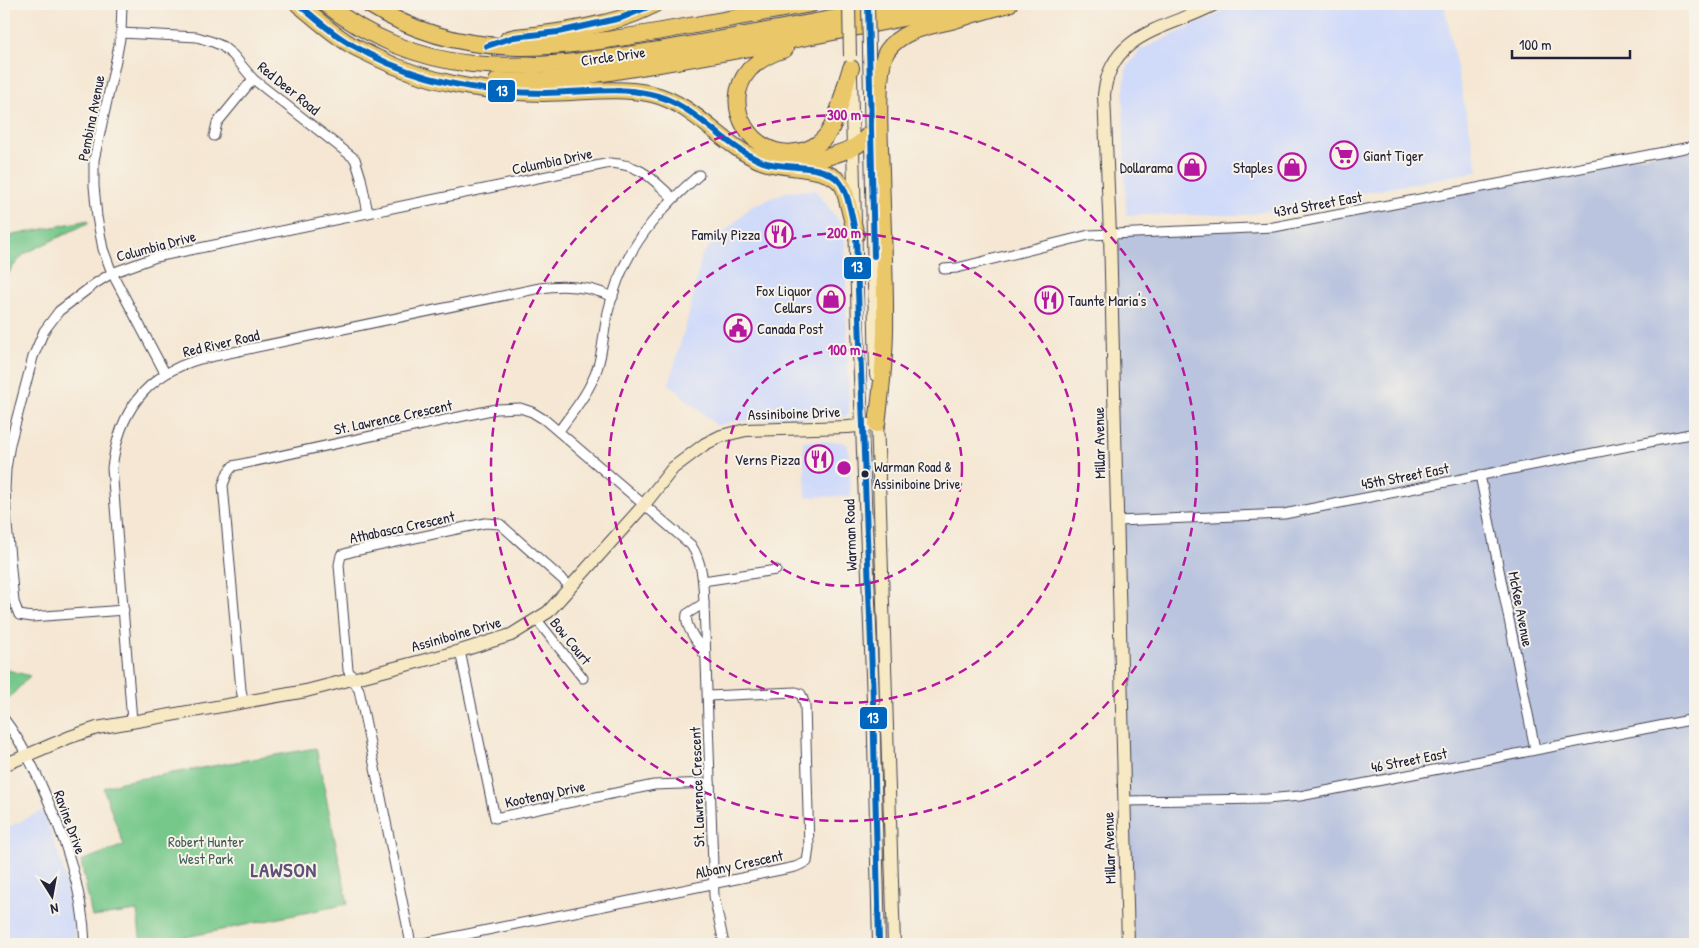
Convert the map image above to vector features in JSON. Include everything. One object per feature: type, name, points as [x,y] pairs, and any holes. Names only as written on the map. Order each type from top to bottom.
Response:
[{"type":"highway","points":[[298,4],[348,44],[396,67],[433,80],[493,91],[625,90],[655,95],[684,108],[697,116],[723,139],[745,153],[766,163],[819,172],[840,182],[844,188],[856,235]]},
{"type":"highway","name":"Circle Drive","points":[[326,4],[349,21],[414,51],[472,64],[520,66],[571,62],[666,49],[910,4]]},
{"type":"highway","name":"Circle Drive","points":[[368,4],[388,15],[439,36],[487,46],[515,48],[570,44],[649,33],[811,4]]},
{"type":"highway","points":[[487,46],[514,37],[558,32],[607,22],[632,15],[655,4]]},
{"type":"highway","points":[[396,67],[473,79],[511,81],[560,78],[735,51],[972,4]]},
{"type":"highway","points":[[870,425],[884,376],[885,321],[879,114],[881,72],[884,59],[887,51],[900,38],[910,33],[1009,4]]},
{"type":"highway","points":[[851,62],[833,124],[825,137],[814,146],[800,152],[778,152],[758,143],[745,129],[738,109],[740,88],[750,70],[762,59],[782,50],[935,11]]},
{"type":"highway","points":[[778,165],[812,162],[853,149],[862,143],[871,132]]},
{"type":"street","name":"Pembina Avenue","points":[[122,4],[121,33],[94,160],[97,217],[103,249],[112,273],[165,373]]},
{"type":"street","name":"Warman Road","points":[[849,4],[856,235],[870,425],[894,944]]},
{"type":"street","name":"Warman Road","points":[[868,4],[871,132],[870,425],[873,709],[879,944]]},
{"type":"street","name":"Millar Avenue","points":[[1128,944],[1110,234],[1104,95],[1110,69],[1123,50],[1146,34],[1215,4]]},
{"type":"street","name":"Red Deer Road","points":[[121,33],[197,37],[213,42],[233,55],[253,79],[355,160],[361,178],[368,213]]},
{"type":"street","points":[[214,136],[217,123],[253,79]]},
{"type":"street","name":"43rd Street East","points":[[944,269],[957,268],[1089,235],[1274,227],[1695,146]]},
{"type":"street","name":"Columbia Drive","points":[[124,610],[32,617],[19,615],[14,602],[5,515],[5,488],[10,444],[33,357],[44,331],[59,311],[79,294],[112,273],[156,257],[610,163],[625,164],[646,174],[673,198]]},
{"type":"street","points":[[559,431],[590,387],[602,351],[607,316],[632,250],[650,224],[673,198],[699,175]]},
{"type":"street","name":"Red River Road","points":[[132,721],[112,468],[115,446],[122,426],[132,406],[153,382],[165,373],[200,359],[540,288],[584,287],[598,290],[613,297]]},
{"type":"street","name":"St. Lawrence Crescent","points":[[244,703],[241,690],[224,494],[225,478],[234,466],[496,409],[520,408],[532,412],[559,431],[691,545],[698,558],[703,581],[713,884],[724,944]]},
{"type":"street","name":"Assiniboine Drive","points":[[4,765],[27,754],[97,728],[306,692],[460,651],[511,635],[548,612],[644,506],[673,468],[704,444],[721,436],[746,430],[870,425]]},
{"type":"street","name":"45th Street East","points":[[1117,520],[1284,514],[1695,433]]},
{"type":"street","name":"McKee Avenue","points":[[1480,475],[1535,749]]},
{"type":"street","name":"Athabasca Crescent","points":[[352,680],[348,670],[339,565],[341,555],[485,523],[500,524],[571,587]]},
{"type":"street","points":[[703,581],[776,570]]},
{"type":"street","name":"St. Lawrence Crescent","points":[[704,603],[687,614],[686,620],[687,626],[699,643],[706,658]]},
{"type":"street","name":"Bow Court","points":[[537,620],[583,678]]},
{"type":"street","name":"Kootenay Drive","points":[[460,651],[495,818],[654,785],[710,783]]},
{"type":"street","points":[[352,680],[359,690],[411,944]]},
{"type":"street","name":"Albany Crescent","points":[[419,944],[795,867],[807,862],[809,847],[805,705],[801,694],[796,692],[708,696]]},
{"type":"street","name":"Ravine Drive","points":[[4,719],[27,754],[58,825],[76,883],[84,930],[84,944]]},
{"type":"street","name":"46 Street East","points":[[1124,801],[1284,798],[1695,719]]},
{"type":"shaded area","points":[[1230,4],[1444,4],[1478,171],[1248,215],[1126,215],[1123,98],[1126,69],[1140,50],[1219,14]]},
{"type":"shaded area","points":[[1695,146],[1695,944],[1128,944],[1110,234],[1267,227]]},
{"type":"shaded area","points":[[815,190],[843,226],[845,236],[849,413],[844,417],[735,421],[717,426],[669,384],[689,313],[702,254],[749,208],[785,192]]},
{"type":"shaded area","points":[[803,441],[842,442],[848,445],[851,496],[806,497]]},
{"type":"shaded area","points":[[42,811],[63,868],[71,905],[76,944],[4,944],[4,829]]},
{"type":"green space","points":[[88,220],[88,223],[24,254],[11,269],[4,283],[4,237]]},
{"type":"green space","points":[[4,669],[30,676],[4,703]]},
{"type":"green space","name":"Robert Hunter West Park","points":[[316,748],[348,904],[152,944],[141,944],[137,911],[92,917],[81,861],[124,845],[103,788],[121,782]]},
{"type":"transit line","name":"13","points":[[298,4],[345,41],[374,57],[421,75],[445,82],[495,90],[545,93],[624,90],[650,94],[681,106],[734,146],[763,162],[823,171],[839,181],[848,199],[856,235],[873,700],[879,944]]},
{"type":"transit line","name":"13","points":[[487,46],[514,37],[558,32],[621,18],[655,4]]},
{"type":"transit line","name":"13","points":[[868,4],[874,256]]},
{"type":"place","name":"Giant Tiger","points":[[1344,155]]},
{"type":"place","name":"Dollarama","points":[[1192,167]]},
{"type":"place","name":"Staples","points":[[1292,167]]},
{"type":"place","name":"Family Pizza","points":[[779,234]]},
{"type":"place","name":"Fox Liquor Cellars","points":[[831,299]]},
{"type":"place","name":"Taunte Maria's","points":[[1049,300]]},
{"type":"place","name":"Canada Post","points":[[738,328]]},
{"type":"place","name":"Verns Pizza","points":[[819,459]]},
{"type":"place","name":"Warman Road & Assiniboine Drive","points":[[865,474]]},
{"type":"district","name":"LAWSON","points":[[284,869]]}]
